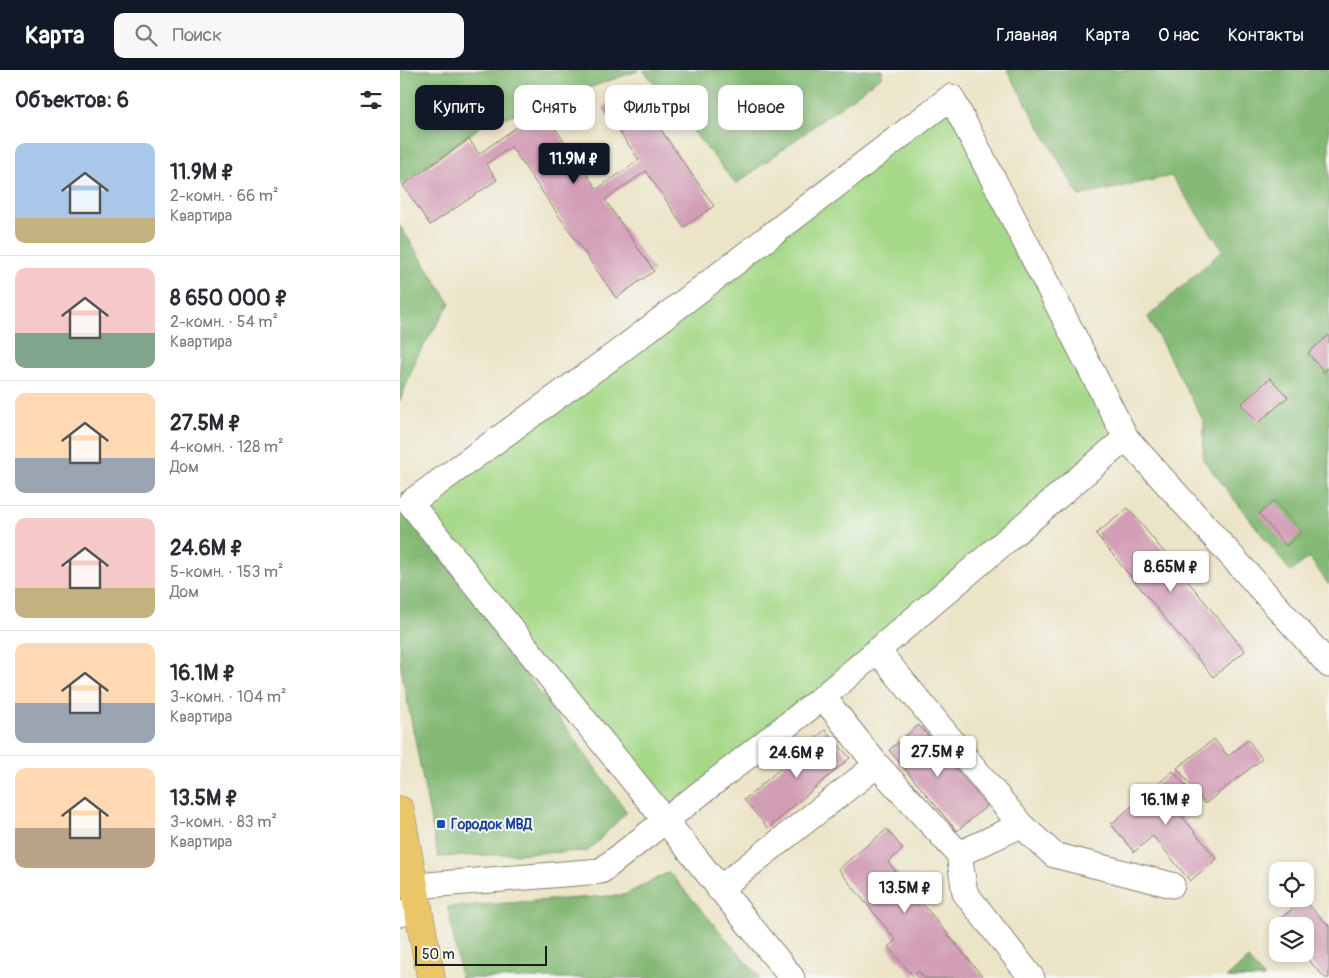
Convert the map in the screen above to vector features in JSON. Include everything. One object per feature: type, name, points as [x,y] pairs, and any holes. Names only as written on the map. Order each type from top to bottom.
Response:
[{"type":"main road","points":[[400,810],[411,902],[431,978]]},
{"type":"lane","points":[[792,978],[667,821],[405,504],[620,351],[951,97],[1126,438],[1329,665]]},
{"type":"lane","points":[[411,902],[601,871],[823,697],[1126,438]]},
{"type":"lane","points":[[878,650],[1021,825],[1054,855],[1172,885]]},
{"type":"lane","points":[[823,697],[877,765],[959,854],[965,893],[1032,978]]},
{"type":"lane","points":[[719,888],[877,765]]},
{"type":"lane","points":[[959,854],[1021,825]]},
{"type":"green space","points":[[400,70],[640,70],[595,86],[514,85],[514,114],[504,118],[504,85],[415,85],[415,130],[476,130],[400,185]]},
{"type":"green space","points":[[643,70],[882,70],[882,76],[736,184],[692,130],[708,130],[708,85],[655,85]]},
{"type":"green space","points":[[1007,70],[1329,70],[1329,585],[1309,557],[1291,572],[1203,459],[1204,422],[1148,317],[1223,250],[1171,176],[1079,196]]},
{"type":"green space","points":[[951,97],[1126,438],[667,821],[410,503]]},
{"type":"green space","points":[[400,226],[450,303],[417,357],[400,401]]},
{"type":"green space","points":[[400,500],[627,812],[588,851],[438,857],[400,663]]},
{"type":"green space","points":[[669,872],[760,978],[461,978],[448,907],[624,895]]},
{"type":"green space","points":[[1248,959],[1264,978],[1226,978]]},
{"type":"building","points":[[514,129],[556,130],[597,189],[639,160],[618,130],[661,130],[714,206],[684,227],[646,171],[605,200],[654,271],[616,298],[511,147],[486,164],[497,180],[430,225],[403,185],[469,139],[479,154]]},
{"type":"building","points":[[1329,335],[1329,368],[1324,372],[1308,353]]},
{"type":"building","points":[[1270,378],[1288,397],[1258,423],[1241,404]]},
{"type":"building","points":[[1274,501],[1302,532],[1286,546],[1259,514]]},
{"type":"building","points":[[1128,508],[1245,651],[1213,677],[1096,534]]},
{"type":"building","points":[[919,725],[987,806],[957,831],[889,750]]},
{"type":"building","points":[[825,730],[850,758],[768,828],[744,800]]},
{"type":"building","points":[[1214,739],[1228,756],[1248,740],[1262,759],[1205,804],[1177,768]]},
{"type":"building","points":[[1173,771],[1197,799],[1180,814],[1217,859],[1190,881],[1153,836],[1134,852],[1111,824]]},
{"type":"building","points":[[887,829],[903,849],[888,862],[984,978],[924,978],[919,971],[913,976],[888,947],[896,940],[838,869]]},
{"type":"building","points":[[1294,907],[1311,907],[1329,926],[1329,978],[1325,978],[1310,962],[1314,962],[1314,917],[1283,917]]},
{"type":"place","name":"Городок МВД","points":[[441,824]]}]
